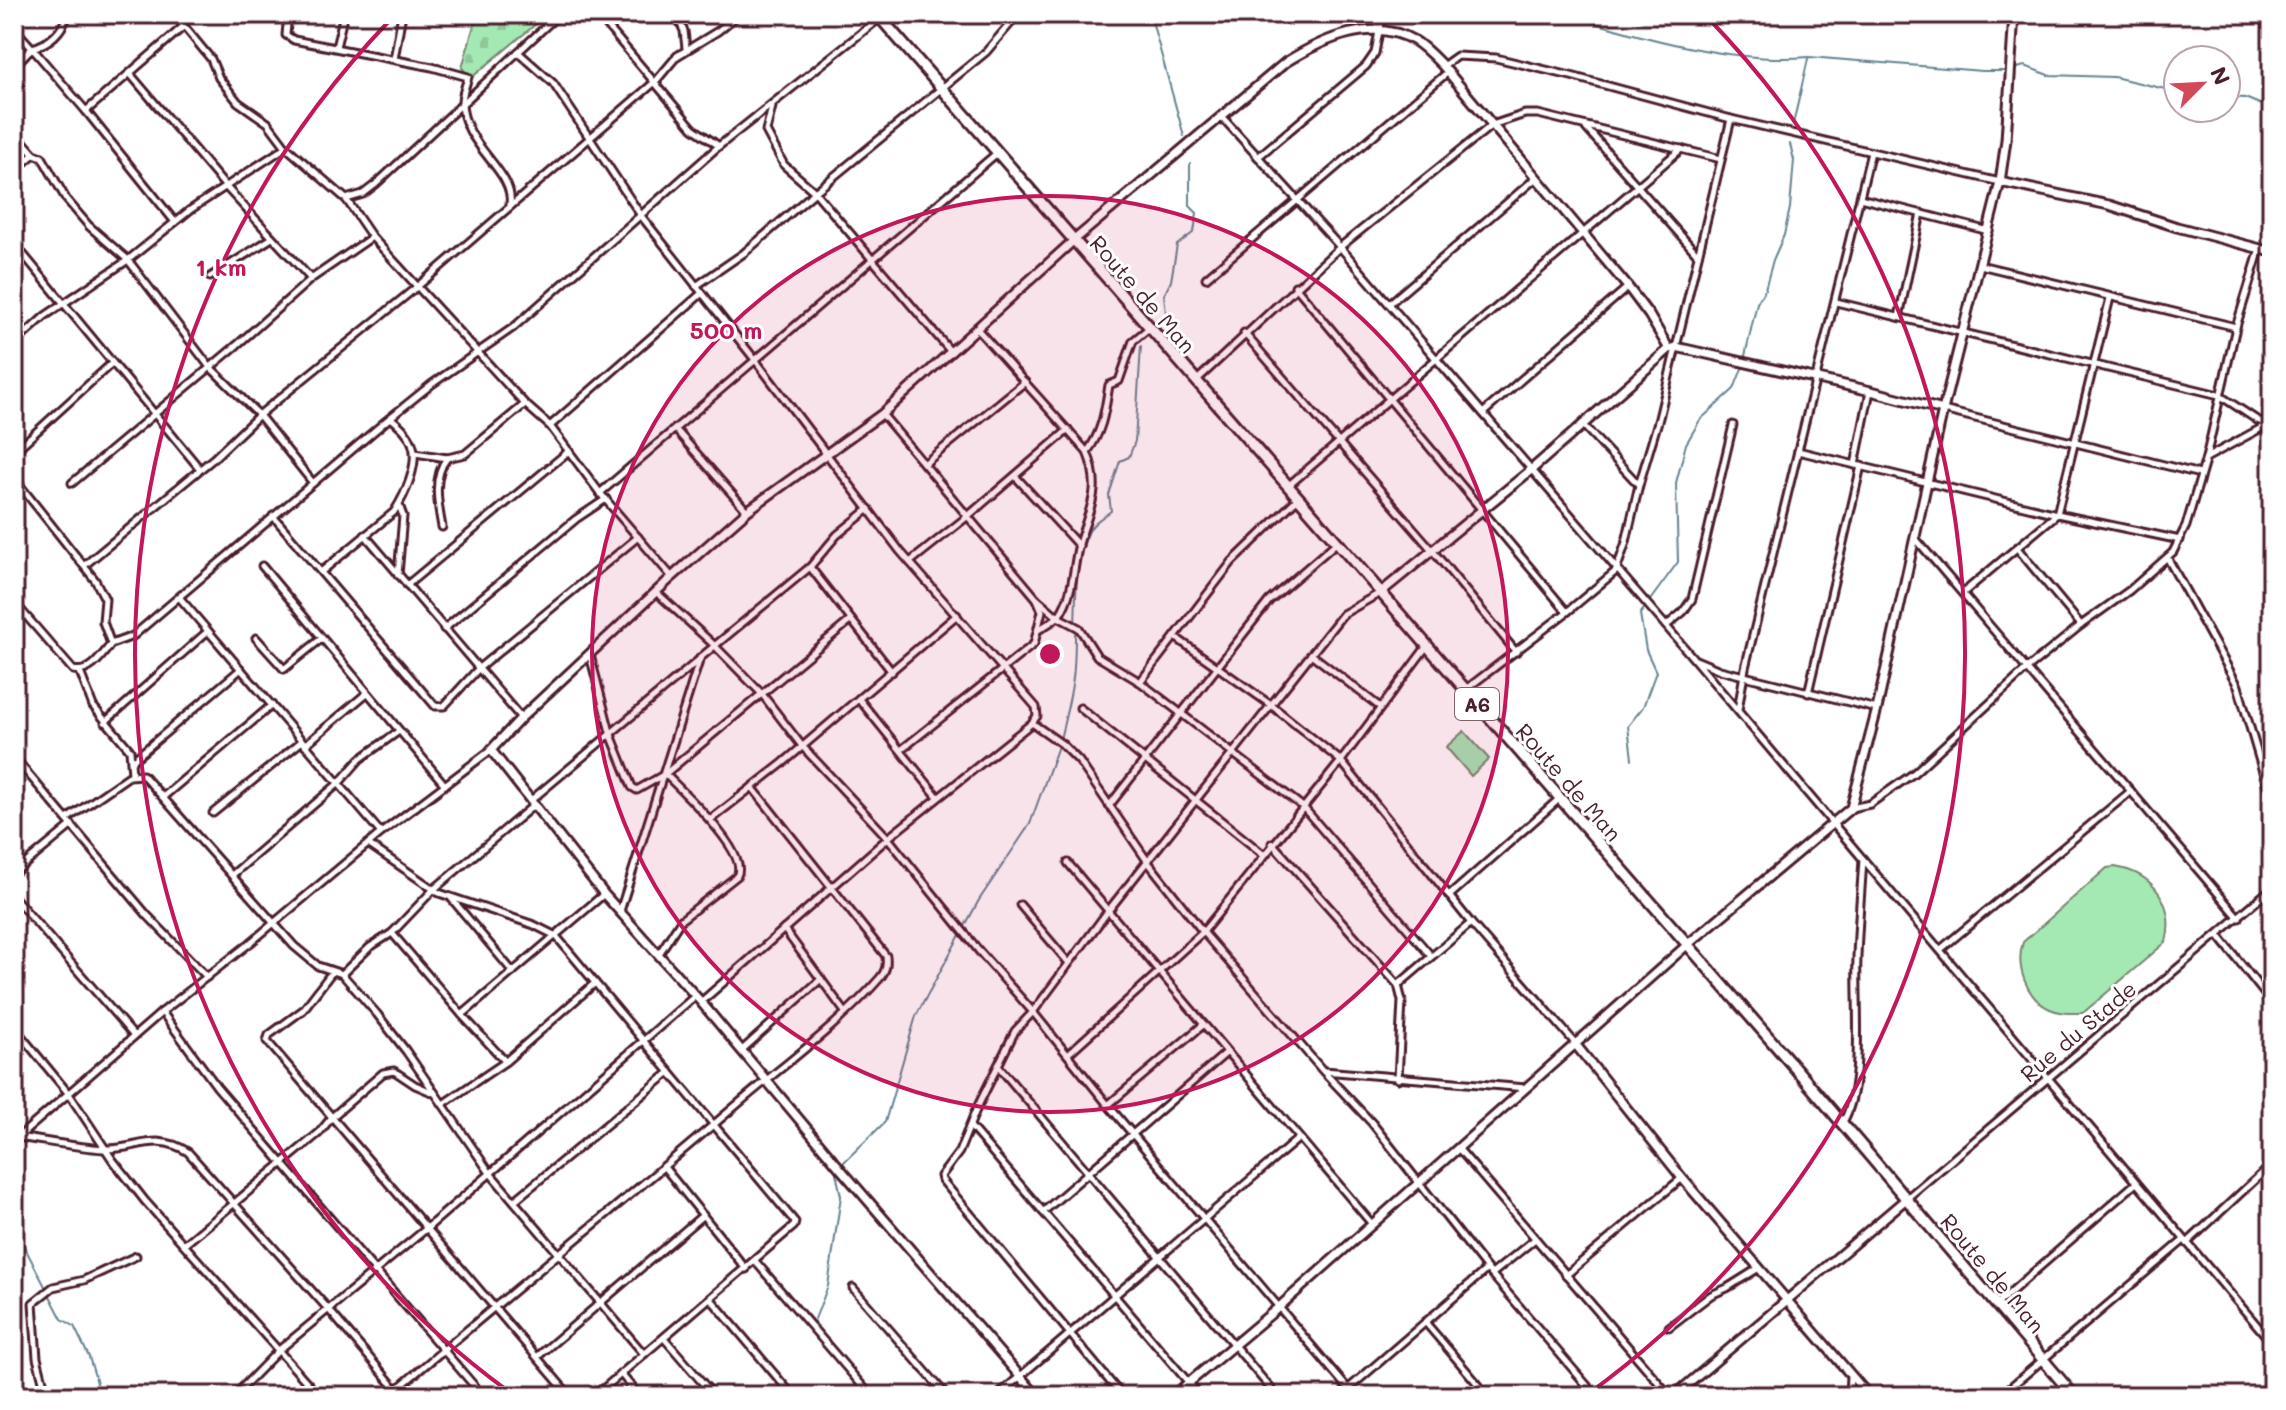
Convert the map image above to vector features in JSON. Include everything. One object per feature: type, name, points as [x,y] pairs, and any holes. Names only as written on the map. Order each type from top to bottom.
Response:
[{"type":"highway","name":"Route de Man","points":[[879,16],[1842,1123],[2074,1396]]},
{"type":"street","points":[[14,66],[32,48],[46,45],[56,36],[68,14]]},
{"type":"street","points":[[174,14],[211,59],[219,78],[238,102],[268,123],[286,147],[346,199],[372,237],[525,404],[550,426],[600,493],[672,577]]},
{"type":"street","points":[[288,14],[285,30],[289,37],[468,77],[462,102],[472,138],[510,190],[509,205]]},
{"type":"street","points":[[336,47],[344,14]]},
{"type":"street","points":[[394,59],[402,14]]},
{"type":"street","points":[[346,199],[363,194],[376,184],[559,14]]},
{"type":"street","points":[[597,14],[693,128],[719,146]]},
{"type":"street","points":[[676,14],[684,31],[686,48]]},
{"type":"street","points":[[85,565],[259,415],[418,286],[656,81],[686,48],[718,31],[739,14]]},
{"type":"street","points":[[696,286],[744,253],[986,52],[1010,24],[1010,14]]},
{"type":"street","points":[[1258,157],[1366,66],[1375,53],[1381,14]]},
{"type":"street","points":[[1851,808],[1877,709],[1943,410],[2000,182],[2006,140],[2014,14]]},
{"type":"street","points":[[14,602],[73,670],[80,672],[89,669],[111,644],[133,636],[432,384],[514,327],[719,146],[772,107],[879,16]]},
{"type":"street","points":[[86,111],[184,26]]},
{"type":"street","points":[[14,28],[175,222]]},
{"type":"street","points":[[15,1138],[162,1012],[381,833],[491,750],[521,718],[672,577],[747,511],[882,414],[1073,241],[1286,62],[1309,47],[1354,32],[1379,30],[1414,41],[1445,69],[1628,287],[1672,348],[1818,378],[2200,474]]},
{"type":"street","points":[[234,1396],[279,1350],[426,1229],[643,1041],[784,929],[888,838],[1037,716],[1036,707],[910,562],[642,217],[553,83],[518,52]]},
{"type":"street","points":[[1206,278],[1457,56],[1496,58],[1731,119],[2109,205],[2272,252]]},
{"type":"street","points":[[131,75],[226,187],[311,279]]},
{"type":"street","points":[[772,107],[767,123],[770,142],[784,165],[815,192],[952,352]]},
{"type":"street","points":[[1195,381],[1340,247],[1492,125],[1525,114],[1538,114],[1721,159]]},
{"type":"street","points":[[1222,117],[1340,247],[1738,710],[2272,1343]]},
{"type":"street","points":[[1465,690],[1616,571],[1654,439],[1672,348],[1731,119]]},
{"type":"street","points":[[1585,127],[1698,255]]},
{"type":"street","points":[[14,131],[34,154],[42,157],[66,199],[89,226],[128,260],[209,366],[259,415],[313,483]]},
{"type":"street","points":[[14,344],[45,316],[286,147]]},
{"type":"street","points":[[1287,487],[1681,149]]},
{"type":"street","points":[[1738,710],[1744,674],[1871,152]]},
{"type":"street","points":[[600,493],[997,153]]},
{"type":"street","points":[[14,171],[34,154]]},
{"type":"street","points":[[1389,304],[1536,178]]},
{"type":"street","points":[[1860,198],[1989,231]]},
{"type":"street","points":[[1899,317],[1921,213]]},
{"type":"street","points":[[72,483],[311,279],[372,237]]},
{"type":"street","points":[[210,277],[272,238]]},
{"type":"street","points":[[14,244],[200,469]]},
{"type":"street","points":[[1173,1396],[1279,1307],[1687,945],[1851,808],[1870,804],[1914,773],[2028,668],[2168,559],[2180,540],[2206,458],[2236,327],[2260,249]]},
{"type":"street","points":[[1980,265],[2236,327]]},
{"type":"street","points":[[1295,286],[1567,612]]},
{"type":"street","points":[[1483,413],[1628,287]]},
{"type":"street","points":[[550,426],[702,293]]},
{"type":"street","points":[[1963,593],[2057,514],[2110,298]]},
{"type":"street","points":[[1836,302],[2219,395],[2257,420],[2271,425]]},
{"type":"street","points":[[1087,452],[1104,420],[1109,385],[1119,381],[1133,341],[1149,328]]},
{"type":"street","points":[[978,330],[1087,452],[1095,477],[1089,519],[1079,546],[1069,596],[1058,617],[1039,629]]},
{"type":"street","points":[[1244,333],[1516,652]]},
{"type":"street","points":[[1122,1396],[942,1180],[943,1173],[959,1152],[1015,1031],[1348,609],[1380,593],[1433,551],[1672,348]]},
{"type":"street","points":[[14,452],[112,363]]},
{"type":"street","points":[[924,464],[1025,382]]},
{"type":"street","points":[[1808,693],[1871,391]]},
{"type":"street","points":[[415,453],[447,458],[469,451],[525,404]]},
{"type":"street","points":[[882,414],[1037,599],[1058,617],[1079,628],[1094,655],[1140,682],[1303,807],[1431,956]]},
{"type":"street","points":[[321,572],[399,505],[415,453],[407,433],[391,418]]},
{"type":"street","points":[[1583,425],[1639,485]]},
{"type":"street","points":[[1666,626],[1683,612],[1692,599],[1733,425]]},
{"type":"street","points":[[2206,458],[2271,425]]},
{"type":"street","points":[[676,430],[747,511]]},
{"type":"street","points":[[910,562],[1068,430]]},
{"type":"street","points":[[407,585],[569,451]]},
{"type":"street","points":[[1798,451],[2057,514],[2180,540]]},
{"type":"street","points":[[442,527],[437,501],[441,468],[447,458]]},
{"type":"street","points":[[1015,476],[1079,546]]},
{"type":"street","points":[[14,478],[85,565],[105,599],[103,622],[111,644]]},
{"type":"street","points":[[1140,682],[1232,562],[1298,498]]},
{"type":"street","points":[[444,629],[576,519],[606,499]]},
{"type":"street","points":[[398,575],[403,516],[399,505]]},
{"type":"street","points":[[342,974],[370,947],[392,933],[433,890],[610,732],[810,567],[837,535],[869,509]]},
{"type":"street","points":[[273,516],[435,706],[444,706],[479,668],[638,537]]},
{"type":"street","points":[[365,535],[521,718]]},
{"type":"street","points":[[1915,538],[2239,918]]},
{"type":"street","points":[[1109,806],[1269,601],[1336,543]]},
{"type":"street","points":[[2017,548],[2081,625]]},
{"type":"street","points":[[2168,559],[2238,686],[2272,803]]},
{"type":"street","points":[[262,566],[445,785]]},
{"type":"street","points":[[810,567],[892,672]]},
{"type":"street","points":[[656,592],[762,694],[802,746],[888,838],[979,951],[1354,1396]]},
{"type":"street","points":[[179,597],[381,833]]},
{"type":"street","points":[[901,750],[1034,644],[1042,611],[1037,599]]},
{"type":"street","points":[[710,820],[957,615]]},
{"type":"street","points":[[590,654],[610,732],[634,790],[665,774],[851,620]]},
{"type":"street","points":[[105,722],[208,631]]},
{"type":"street","points":[[1175,637],[1271,705],[1341,761],[1682,1178],[1869,1396]]},
{"type":"street","points":[[256,638],[284,669],[321,639]]},
{"type":"street","points":[[1068,1054],[1203,932],[1341,761],[1427,646]]},
{"type":"street","points":[[1311,654],[1380,707]]},
{"type":"street","points":[[620,912],[700,658]]},
{"type":"street","points":[[1691,658],[1720,670],[1877,709]]},
{"type":"street","points":[[132,761],[241,669]]},
{"type":"street","points":[[80,672],[93,706],[124,741],[132,761],[132,775]]},
{"type":"street","points":[[213,813],[367,693]]},
{"type":"street","points":[[859,699],[938,797]]},
{"type":"street","points":[[163,797],[272,705]]},
{"type":"street","points":[[1080,708],[1263,854]]},
{"type":"street","points":[[1032,723],[1062,744],[1079,761],[1148,862],[1203,932],[1323,1071],[1357,1105],[1490,1271],[1596,1396]]},
{"type":"street","points":[[232,875],[339,783],[360,759],[399,731]]},
{"type":"street","points":[[491,750],[604,894],[742,1050],[1037,1396]]},
{"type":"street","points":[[14,757],[147,915],[207,977]]},
{"type":"street","points":[[659,954],[681,920],[737,876],[740,870],[739,862],[710,820],[665,774]]},
{"type":"street","points":[[67,819],[132,775],[143,775],[306,958],[342,974],[406,1051],[490,1173],[644,1354]]},
{"type":"street","points":[[389,1396],[715,1124],[845,1012],[882,976],[887,967],[886,956],[752,787]]},
{"type":"street","points":[[1941,949],[2131,791]]},
{"type":"street","points":[[1449,896],[1559,798]]},
{"type":"street","points":[[14,873],[72,825]]},
{"type":"street","points":[[1272,843],[1398,985],[1402,1001],[1398,1079]]},
{"type":"street","points":[[368,844],[433,890],[534,925],[556,936],[795,1222],[746,1269],[595,1396]]},
{"type":"street","points":[[1842,1123],[1851,1109],[1856,1077],[1857,956],[1863,858]]},
{"type":"street","points":[[1068,863],[1372,1224]]},
{"type":"street","name":"Rue du Stade","points":[[1906,1199],[2272,888]]},
{"type":"street","points":[[462,1015],[604,894]]},
{"type":"street","points":[[14,897],[134,1036]]},
{"type":"street","points":[[451,897],[513,972]]},
{"type":"street","points":[[1020,905],[1068,962]]},
{"type":"street","points":[[1398,985],[1471,923]]},
{"type":"street","points":[[784,929],[845,1012]]},
{"type":"street","points":[[392,933],[505,1062]]},
{"type":"street","points":[[2218,935],[2272,1003]]},
{"type":"street","points":[[332,972],[303,1010],[266,1037],[273,1049],[570,1396]]},
{"type":"street","points":[[742,1050],[821,979]]},
{"type":"street","points":[[443,1104],[505,1062],[595,983]]},
{"type":"street","points":[[162,1012],[217,1087],[483,1396]]},
{"type":"street","points":[[1108,1105],[1203,1025]]},
{"type":"street","points":[[14,1027],[69,1094],[145,1201],[319,1396]]},
{"type":"street","points":[[1043,1212],[1226,1053]]},
{"type":"street","points":[[999,1067],[1277,1396]]},
{"type":"street","points":[[185,1244],[319,1133],[332,1117],[388,1070],[435,1094]]},
{"type":"street","points":[[1323,1071],[1526,1088]]},
{"type":"street","points":[[514,1201],[670,1072]]},
{"type":"street","points":[[970,1126],[1200,1396]]},
{"type":"street","points":[[15,1138],[107,1149],[145,1142],[176,1144],[188,1152],[234,1203],[402,1396]]},
{"type":"street","points":[[997,1396],[1299,1138]]},
{"type":"street","points":[[1458,1148],[1672,1396],[1906,1199]]},
{"type":"street","points":[[2000,1396],[2272,1164]]},
{"type":"street","points":[[664,1167],[746,1269]]},
{"type":"street","points":[[1566,1275],[1682,1178]]},
{"type":"street","points":[[1996,1305],[2136,1183]]},
{"type":"street","points":[[537,1357],[703,1215]]},
{"type":"street","points":[[1340,1396],[1425,1322],[1535,1239]]},
{"type":"street","points":[[41,1396],[43,1381],[37,1358],[33,1303],[53,1287],[84,1280],[136,1256]]},
{"type":"street","points":[[755,1261],[871,1396]]},
{"type":"street","points":[[1669,1327],[1711,1295],[1760,1267]]},
{"type":"street","points":[[853,1288],[947,1396]]},
{"type":"street","points":[[711,1299],[793,1396]]},
{"type":"street","points":[[1425,1322],[1488,1396]]},
{"type":"street","points":[[664,1338],[714,1396]]},
{"type":"street","points":[[621,1374],[639,1396]]},
{"type":"street","points":[[1849,1396],[1850,1375]]},
{"type":"street","points":[[626,1396],[631,1385]]},
{"type":"green space","points":[[477,14],[548,14],[471,78],[462,68]]},
{"type":"green space","points":[[1464,731],[1489,759],[1471,776],[1446,747]]},
{"type":"green space","points":[[2115,867],[2140,876],[2158,892],[2168,915],[2166,942],[2083,1013],[2050,1009],[2035,997],[2024,980],[2020,961],[2023,942],[2107,868]]},
{"type":"waterway","points":[[1150,14],[1184,136]]},
{"type":"waterway","points":[[1566,14],[1655,40],[1718,53],[2007,71]]},
{"type":"waterway","points":[[1793,124],[1808,59]]},
{"type":"waterway","points":[[2013,69],[2025,66],[2048,75],[2114,77],[2162,88]]},
{"type":"waterway","points":[[2242,98],[2272,109]]},
{"type":"waterway","points":[[1745,356],[1757,303],[1784,235],[1790,208],[1794,160],[1790,144]]},
{"type":"waterway","points":[[1166,313],[1164,295],[1171,281],[1177,245],[1194,232],[1197,213],[1190,206],[1190,163]]},
{"type":"waterway","points":[[1060,740],[1073,676],[1079,562],[1091,528],[1111,511],[1109,495],[1120,461],[1129,457],[1135,441],[1141,346]]},
{"type":"waterway","points":[[1648,603],[1678,562],[1676,483],[1686,444],[1700,420],[1734,389],[1743,366]]},
{"type":"waterway","points":[[1632,759],[1628,726],[1643,707],[1656,672],[1646,650],[1640,614],[1646,606]]},
{"type":"waterway","points":[[844,1162],[885,1122],[916,1016],[979,900],[1030,824],[1058,746]]},
{"type":"waterway","points":[[813,1324],[828,1286],[841,1196],[836,1173]]},
{"type":"waterway","points":[[14,1227],[62,1319],[74,1326],[89,1357],[101,1396]]}]
